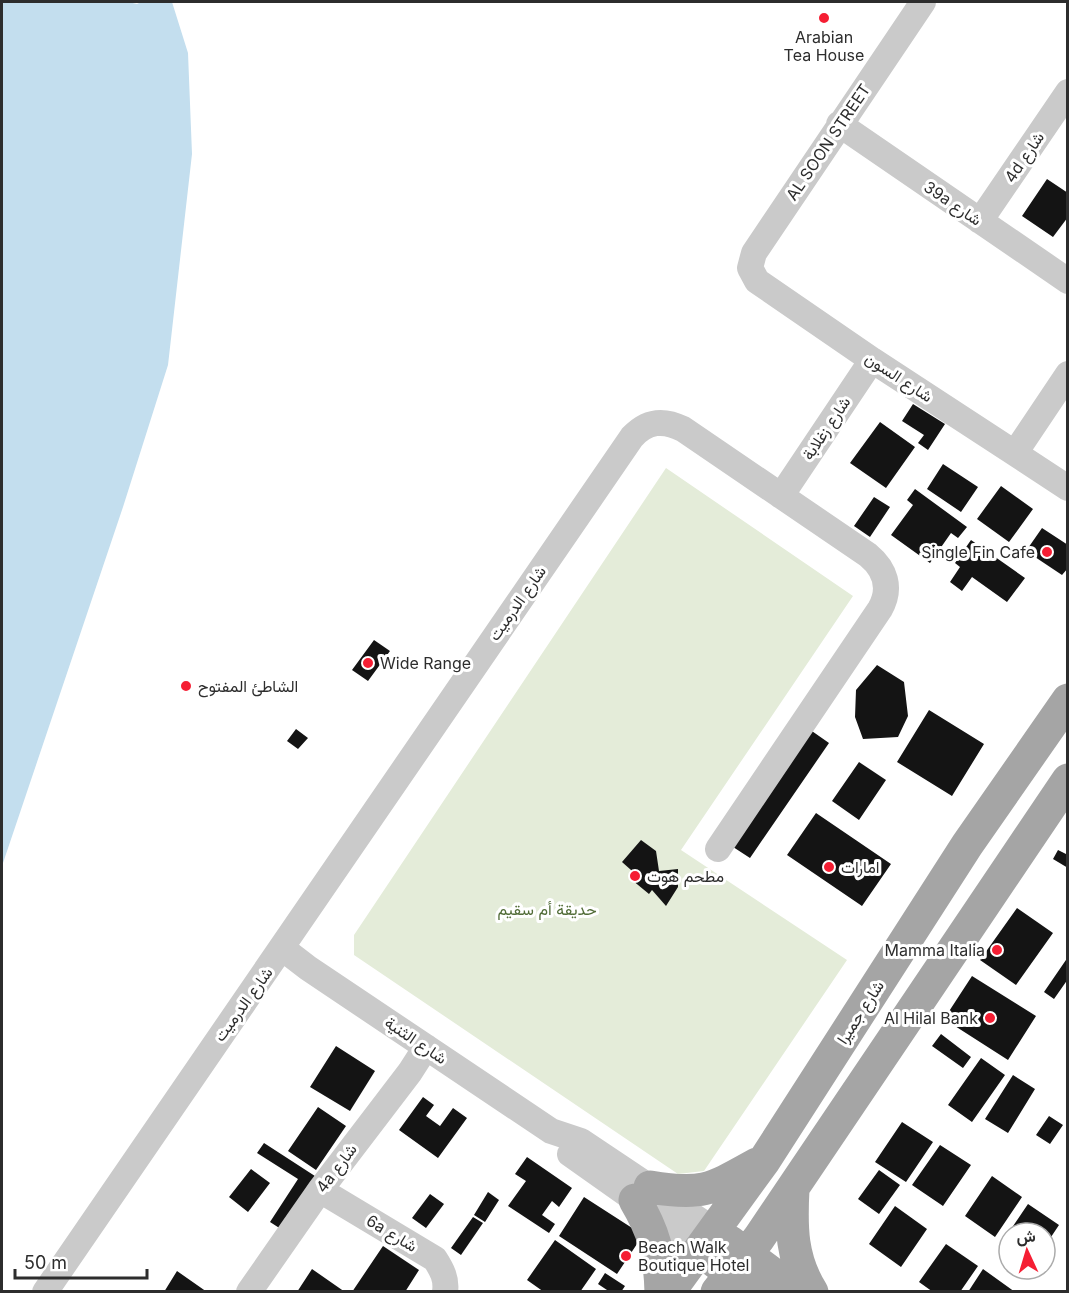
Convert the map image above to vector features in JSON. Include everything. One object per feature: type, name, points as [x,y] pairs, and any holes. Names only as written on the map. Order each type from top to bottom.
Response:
[{"type":"main road","name":"شارع جميرا","points":[[669,1292],[764,1161],[967,845],[1068,700]]},
{"type":"main road","points":[[737,1278],[793,1189],[1068,780]]},
{"type":"main road","points":[[661,1292],[655,1241],[648,1223],[642,1194],[708,1189],[764,1161]]},
{"type":"main road","points":[[793,1189],[792,1242],[801,1271],[812,1292]]},
{"type":"main road","name":"شارع الثنية","points":[[706,1240],[737,1278],[797,1292]]},
{"type":"street","name":"AL SOON STREET","points":[[754,253],[923,2]]},
{"type":"street","name":"4d شارع","points":[[980,221],[1068,92]]},
{"type":"street","name":"39a شارع","points":[[839,124],[1068,281]]},
{"type":"street","name":"شارع السون","points":[[754,253],[750,268],[757,281],[872,360],[1068,488]]},
{"type":"street","name":"شارع زغلابة","points":[[781,496],[872,360]]},
{"type":"street","points":[[1016,453],[1068,374]]},
{"type":"street","name":"شارع الدرميت","points":[[45,1292],[436,720],[638,431],[646,425],[659,422],[671,423],[683,429],[878,563],[886,582],[886,593],[880,609],[718,849]]},
{"type":"street","name":"شارع الثنية","points":[[282,948],[551,1131],[565,1150],[642,1194],[706,1240]]},
{"type":"street","name":"4a شارع","points":[[249,1292],[320,1190],[410,1072],[426,1047]]},
{"type":"street","name":"6a شارع","points":[[320,1190],[435,1259],[446,1283],[445,1292]]},
{"type":"green space","name":"حديقة أم سقيم","points":[[666,468],[853,596],[681,850],[847,960],[704,1171],[678,1174],[354,955],[354,935]]},
{"type":"water","points":[[2,2],[128,2],[137,4],[172,2],[188,53],[192,154],[168,365],[123,507],[2,866]]},
{"type":"building","points":[[1047,179],[1068,193],[1068,217],[1053,237],[1022,216]]},
{"type":"building","points":[[913,404],[945,424],[928,450],[918,443],[924,435],[902,421]]},
{"type":"building","points":[[880,422],[915,447],[886,488],[850,463]]},
{"type":"building","points":[[943,464],[978,487],[961,512],[927,489]]},
{"type":"building","points":[[1001,486],[1033,509],[1009,542],[977,519]]},
{"type":"building","points":[[915,489],[967,527],[958,538],[951,533],[930,563],[891,535],[913,505],[907,500]]},
{"type":"building","points":[[874,497],[890,507],[870,537],[854,526]]},
{"type":"building","points":[[1042,528],[1068,545],[1068,568],[1062,575],[1026,551]]},
{"type":"building","points":[[971,540],[1025,578],[1007,602],[972,577],[962,591],[950,582],[960,567],[955,563]]},
{"type":"building","points":[[374,640],[390,651],[368,681],[352,670]]},
{"type":"building","points":[[877,665],[904,682],[908,716],[898,737],[863,739],[855,717],[856,690]]},
{"type":"building","points":[[929,710],[984,744],[952,796],[897,762]]},
{"type":"building","points":[[296,729],[308,738],[298,749],[287,741]]},
{"type":"building","points":[[809,729],[829,743],[750,858],[730,845]]},
{"type":"building","points":[[859,762],[886,780],[859,820],[832,801]]},
{"type":"building","points":[[816,813],[891,864],[862,906],[787,855]]},
{"type":"building","points":[[641,840],[656,851],[659,871],[678,869],[678,887],[666,906],[652,890],[649,894],[632,880],[631,870],[622,862]]},
{"type":"building","points":[[1058,850],[1068,855],[1068,868],[1053,859]]},
{"type":"building","points":[[1017,908],[1053,933],[1016,985],[980,960]]},
{"type":"building","points":[[1068,957],[1068,979],[1054,999],[1044,992]]},
{"type":"building","name":"Al Hilal Bank","points":[[972,976],[1036,1016],[1008,1060],[944,1019]]},
{"type":"building","points":[[941,1034],[971,1057],[963,1068],[932,1046]]},
{"type":"building","points":[[336,1046],[375,1071],[350,1111],[310,1087]]},
{"type":"building","points":[[981,1058],[1005,1075],[972,1122],[948,1105]]},
{"type":"building","points":[[1013,1075],[1035,1089],[1008,1133],[985,1119]]},
{"type":"building","points":[[423,1097],[434,1105],[426,1116],[440,1126],[453,1108],[467,1118],[438,1158],[399,1130]]},
{"type":"building","points":[[318,1107],[346,1126],[316,1170],[288,1151]]},
{"type":"building","points":[[1049,1116],[1063,1125],[1050,1144],[1036,1135]]},
{"type":"building","points":[[902,1122],[933,1142],[906,1182],[875,1162]]},
{"type":"building","points":[[264,1143],[318,1178],[284,1231],[270,1222],[298,1179],[257,1153]]},
{"type":"building","points":[[940,1145],[971,1165],[943,1206],[912,1185]]},
{"type":"building","points":[[527,1157],[572,1188],[559,1207],[552,1201],[542,1215],[555,1224],[549,1233],[508,1206],[526,1181],[515,1174]]},
{"type":"building","points":[[251,1169],[270,1183],[248,1212],[229,1197]]},
{"type":"building","points":[[879,1170],[900,1185],[879,1214],[858,1199]]},
{"type":"building","points":[[992,1176],[1022,1197],[1006,1221],[997,1221],[995,1237],[965,1216]]},
{"type":"building","points":[[488,1192],[499,1200],[485,1222],[474,1215]]},
{"type":"building","points":[[430,1194],[444,1204],[426,1228],[412,1218]]},
{"type":"building","points":[[584,1197],[643,1235],[617,1274],[559,1236]]},
{"type":"building","points":[[1028,1204],[1053,1221],[1017,1221]]},
{"type":"building","points":[[895,1206],[927,1229],[901,1267],[869,1244]]},
{"type":"building","points":[[473,1217],[483,1223],[461,1255],[451,1248]]},
{"type":"building","points":[[555,1240],[596,1269],[580,1292],[544,1292],[527,1280]]},
{"type":"building","points":[[946,1244],[978,1266],[960,1292],[933,1292],[919,1282]]},
{"type":"building","points":[[383,1246],[419,1270],[405,1292],[352,1292]]},
{"type":"building","points":[[312,1269],[345,1292],[297,1292]]},
{"type":"building","points":[[983,1269],[1015,1292],[968,1292]]},
{"type":"building","points":[[177,1271],[207,1292],[164,1292]]},
{"type":"building","points":[[605,1273],[625,1286],[621,1292],[610,1292],[598,1284]]},
{"type":"place","name":"Arabian Tea House","points":[[824,18]]},
{"type":"place","name":"Single Fin Cafe","points":[[1047,552]]},
{"type":"place","name":"Wide Range","points":[[368,663]]},
{"type":"place","name":"الشاطئ المفتوح","points":[[186,686]]},
{"type":"place","name":"امارات","points":[[829,867]]},
{"type":"place","name":"مطحم هوت","points":[[635,876]]},
{"type":"place","name":"Mamma Italia","points":[[997,950]]},
{"type":"place","name":"Al Hilal Bank","points":[[990,1018]]},
{"type":"place","name":"Beach Walk Boutique Hotel","points":[[626,1256]]}]
